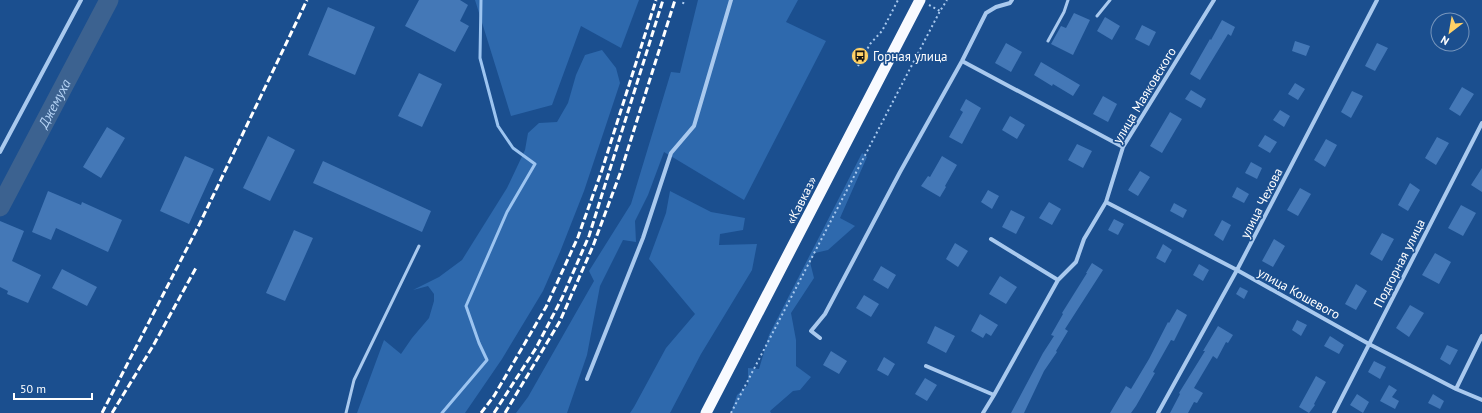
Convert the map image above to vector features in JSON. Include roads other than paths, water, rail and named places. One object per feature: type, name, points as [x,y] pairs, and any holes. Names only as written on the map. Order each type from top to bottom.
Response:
[{"type":"highway","name":"«Кавказ»","points":[[706,413],[920,0]]},
{"type":"street","points":[[0,152],[81,0]]},
{"type":"street","points":[[587,379],[643,238],[671,153],[694,126],[731,0]]},
{"type":"street","points":[[820,338],[811,331],[825,314],[897,178],[962,61],[986,13],[996,7],[1010,3],[1012,0]]},
{"type":"street","name":"улица Маяковского","points":[[983,413],[1058,280],[1076,262],[1084,239],[1106,202],[1123,147],[1214,0]]},
{"type":"street","name":"улица Чехова","points":[[1158,413],[1237,270],[1377,0]]},
{"type":"street","points":[[962,61],[1123,147]]},
{"type":"street","name":"Подгорная улица","points":[[1334,413],[1482,122]]},
{"type":"street","name":"улица Кошевого","points":[[1106,202],[1237,270],[1369,344],[1456,389],[1482,400]]},
{"type":"street","points":[[992,239],[1058,280]]},
{"type":"street","points":[[1456,389],[1482,336]]},
{"type":"street","points":[[926,366],[994,395]]},
{"type":"lane","points":[[1048,41],[1064,12],[1068,0]]},
{"type":"lane","points":[[1097,16],[1110,0]]},
{"type":"lane","points":[[346,413],[354,380],[419,246]]},
{"type":"waterway","name":"Джемуха","points":[[0,207],[109,0]]},
{"type":"waterway","points":[[442,413],[487,360],[479,343],[466,306],[507,212],[535,164],[513,148],[498,126],[480,58],[481,0]]},
{"type":"railway","points":[[102,413],[199,225],[307,0]]},
{"type":"railway","points":[[481,413],[494,396],[546,307],[578,237],[602,170],[656,0]]},
{"type":"railway","points":[[494,413],[536,348],[562,298],[589,236],[663,0]]},
{"type":"railway","points":[[505,413],[560,321],[593,246],[621,171],[675,0]]},
{"type":"railway","points":[[112,413],[153,346],[197,266]]},
{"type":"place","name":"Горная улица","points":[[860,56]]}]
